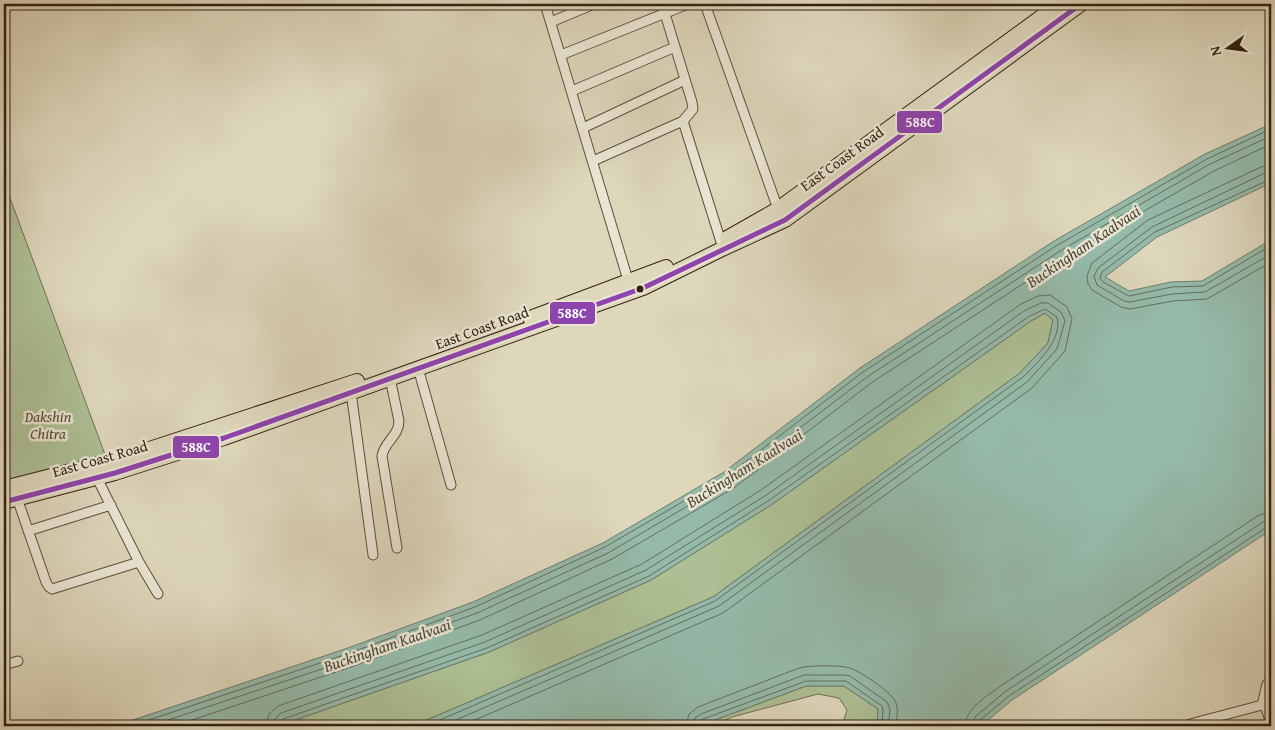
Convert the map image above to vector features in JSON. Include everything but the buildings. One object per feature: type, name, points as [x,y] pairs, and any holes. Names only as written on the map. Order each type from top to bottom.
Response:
[{"type":"main road","name":"East Coast Road","points":[[10,500],[97,478],[114,467],[432,356],[628,280],[639,278],[721,242],[778,208],[1059,4]]},
{"type":"main road","name":"East Coast Road","points":[[4,488],[114,467],[224,438],[643,288],[785,220],[1081,4]]},
{"type":"street","points":[[545,4],[628,280]]},
{"type":"street","points":[[551,22],[594,4]]},
{"type":"street","points":[[561,55],[663,8],[688,4]]},
{"type":"street","points":[[705,4],[778,208]]},
{"type":"street","points":[[593,161],[684,121],[693,109],[694,106],[663,8]]},
{"type":"street","points":[[572,92],[675,48]]},
{"type":"street","points":[[583,128],[685,80]]},
{"type":"street","points":[[684,121],[721,242]]},
{"type":"street","points":[[418,368],[451,485]]},
{"type":"street","points":[[390,378],[399,428],[384,448],[382,456],[397,548]]},
{"type":"street","points":[[351,392],[373,555]]},
{"type":"street","points":[[97,478],[139,562],[158,594]]},
{"type":"street","points":[[10,500],[28,531],[46,582],[52,589],[139,562]]},
{"type":"street","points":[[28,531],[111,506]]},
{"type":"street","points":[[4,665],[18,660]]},
{"type":"street","points":[[1262,705],[1268,684],[1271,682]]},
{"type":"street","points":[[1262,705],[1266,708],[1271,724]]},
{"type":"street","points":[[1188,726],[1262,705]]},
{"type":"green space","name":"Dakshin Chitra","points":[[4,159],[7,190],[107,460],[4,485]]},
{"type":"green space","points":[[1045,313],[1053,320],[1048,343],[1020,373],[713,597],[413,726],[278,726],[489,652],[651,580],[771,505]]},
{"type":"green space","points":[[806,686],[844,686],[878,709],[877,726],[842,726],[847,710],[839,698],[818,694],[732,717],[713,726],[699,726]]},
{"type":"water","name":"Buckingham Kaalvaai","points":[[1271,124],[1271,183],[1157,237],[1105,277],[1129,291],[1171,282],[1202,281],[1264,244],[1271,243],[1271,530],[1012,700],[981,726],[877,726],[878,709],[844,686],[806,686],[699,726],[413,726],[713,597],[1020,373],[1048,343],[1053,320],[1045,313],[771,505],[651,580],[489,652],[278,726],[115,726],[345,649],[473,602],[603,543],[724,472],[860,368],[1054,241],[1205,154]]},
{"type":"transit line","name":"588C","points":[[4,502],[115,473],[224,438],[643,288],[785,220],[1081,4]]}]
